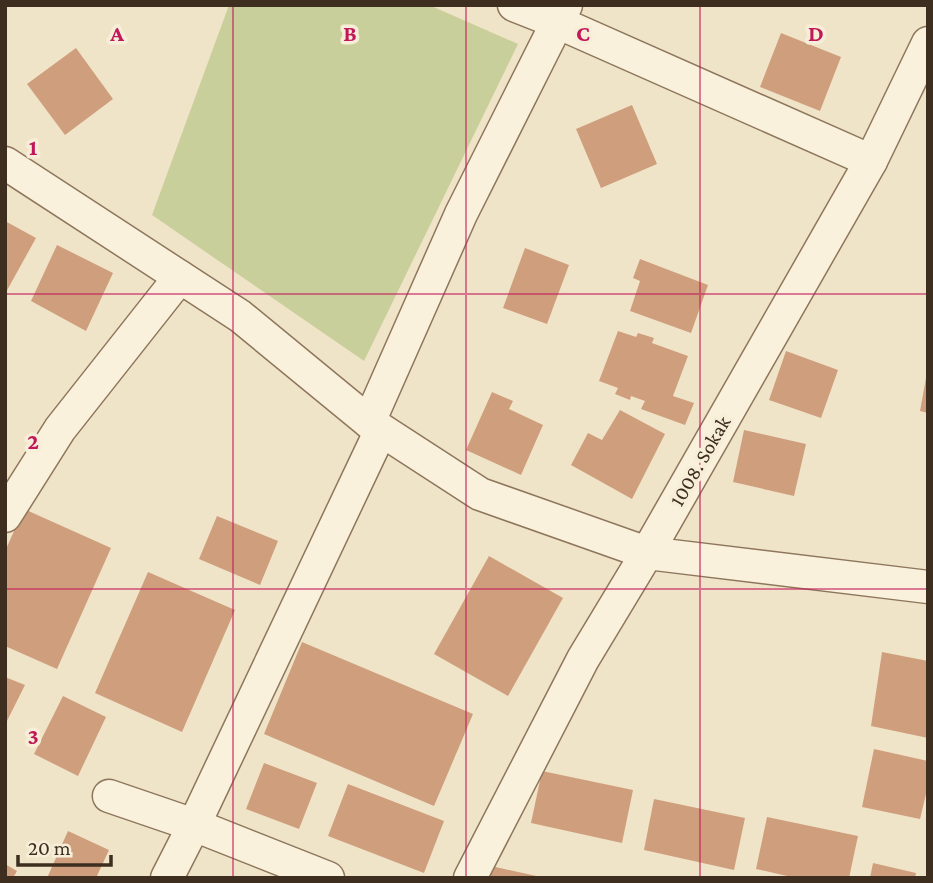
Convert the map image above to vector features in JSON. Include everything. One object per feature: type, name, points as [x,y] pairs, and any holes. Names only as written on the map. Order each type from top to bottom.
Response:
[{"type":"street","points":[[514,5],[561,14],[871,161]]},
{"type":"street","points":[[167,878],[194,825],[375,426],[461,214],[561,14]]},
{"type":"street","name":"1008. Sokak","points":[[470,878],[583,659],[647,553],[871,161],[928,43]]},
{"type":"street","points":[[5,163],[240,316],[375,426],[480,494],[647,553],[928,587]]},
{"type":"street","points":[[5,516],[60,429],[180,277]]},
{"type":"street","points":[[109,796],[194,825],[328,878]]},
{"type":"green space","points":[[229,5],[429,5],[518,44],[364,361],[152,215]]},
{"type":"building","points":[[781,33],[841,57],[820,111],[760,87]]},
{"type":"building","points":[[76,48],[113,99],[65,135],[27,84]]},
{"type":"building","points":[[632,105],[657,164],[601,188],[576,129]]},
{"type":"building","points":[[5,221],[36,238],[5,294]]},
{"type":"building","points":[[57,245],[113,273],[86,331],[31,301]]},
{"type":"building","points":[[525,248],[569,265],[547,324],[503,308]]},
{"type":"building","points":[[640,259],[708,285],[691,333],[630,311],[640,281],[633,278]]},
{"type":"building","points":[[618,331],[636,337],[638,333],[654,338],[652,343],[688,356],[673,396],[694,403],[685,425],[641,409],[645,401],[631,396],[630,400],[615,394],[618,388],[599,381]]},
{"type":"building","points":[[786,351],[838,370],[821,418],[769,400]]},
{"type":"building","points":[[928,378],[928,413],[920,411]]},
{"type":"building","points":[[492,392],[513,401],[509,409],[543,425],[521,475],[466,450]]},
{"type":"building","points":[[620,410],[665,434],[632,499],[571,465],[588,433],[602,440]]},
{"type":"building","points":[[744,430],[806,444],[794,496],[733,482]]},
{"type":"building","points":[[24,509],[111,548],[57,669],[5,646],[5,551]]},
{"type":"building","points":[[217,516],[278,541],[260,585],[199,559]]},
{"type":"building","points":[[489,556],[563,598],[508,696],[434,654]]},
{"type":"building","points":[[148,572],[235,610],[182,732],[95,693]]},
{"type":"building","points":[[302,642],[473,714],[434,806],[264,734]]},
{"type":"building","points":[[882,652],[928,661],[928,738],[871,726]]},
{"type":"building","points":[[5,677],[25,685],[5,725]]},
{"type":"building","points":[[63,696],[106,717],[78,776],[34,754]]},
{"type":"building","points":[[874,749],[928,761],[928,786],[920,819],[862,807]]},
{"type":"building","points":[[264,763],[317,783],[299,829],[246,809]]},
{"type":"building","points":[[542,771],[633,790],[622,843],[531,823]]},
{"type":"building","points":[[348,784],[444,821],[424,873],[328,836]]},
{"type":"building","points":[[654,799],[745,818],[734,870],[644,850]]},
{"type":"building","points":[[767,817],[858,836],[849,878],[796,878],[756,869]]},
{"type":"building","points":[[68,831],[109,850],[96,878],[47,878]]},
{"type":"building","points":[[873,863],[916,873],[915,878],[870,878]]},
{"type":"building","points":[[5,864],[17,871],[13,878],[5,878]]},
{"type":"building","points":[[491,866],[541,877],[541,878],[488,878]]}]
